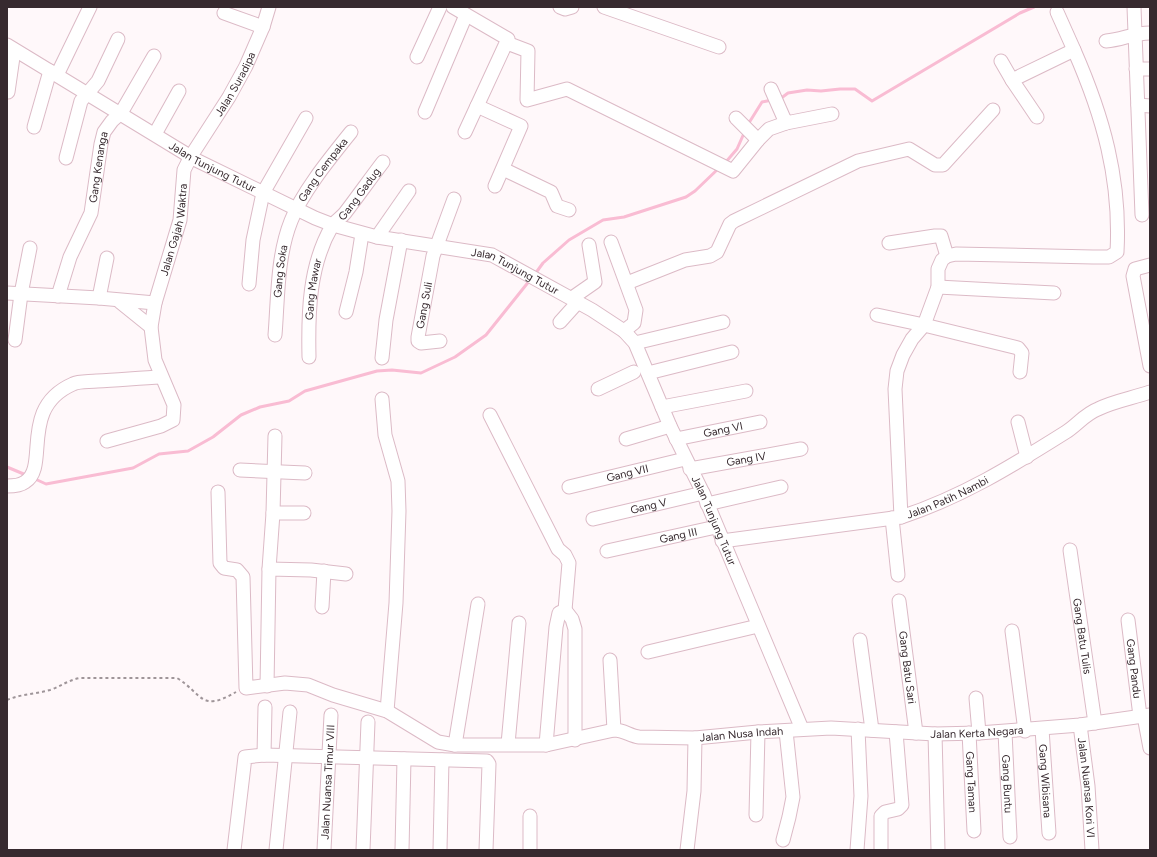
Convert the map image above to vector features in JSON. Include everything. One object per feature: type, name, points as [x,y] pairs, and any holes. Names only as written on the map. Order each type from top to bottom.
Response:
[{"type":"street","points":[[34,127],[54,73],[90,7]]},
{"type":"street","name":"Jalan Suradipa","points":[[191,156],[229,97],[254,49],[269,7]]},
{"type":"street","points":[[418,57],[440,7]]},
{"type":"street","points":[[453,7],[506,36],[508,39],[465,132]]},
{"type":"street","points":[[560,7],[565,9],[572,7]]},
{"type":"street","points":[[604,7],[719,48]]},
{"type":"street","points":[[1134,7],[1136,69],[1144,105],[1146,182],[1142,215]]},
{"type":"street","points":[[224,12],[263,27]]},
{"type":"street","points":[[898,575],[896,518],[897,371],[907,348],[924,324],[938,287],[938,269],[942,260],[947,256],[962,254],[1109,257],[1117,252],[1117,201],[1111,158],[1089,85],[1057,12]]},
{"type":"street","points":[[425,112],[466,15]]},
{"type":"street","points":[[1106,41],[1120,40],[1135,33],[1150,33]]},
{"type":"street","points":[[66,158],[81,101],[86,93],[98,81],[118,39]]},
{"type":"street","points":[[507,43],[528,51],[527,100],[567,89],[733,171],[758,140],[769,130],[786,123],[832,114]]},
{"type":"street","points":[[8,92],[10,47]]},
{"type":"street","name":"Jalan Tunjung Tutur","points":[[10,47],[228,177],[333,225],[362,234],[492,255],[543,281],[624,332],[635,343],[670,426],[681,438],[688,464],[705,499],[802,729]]},
{"type":"street","points":[[1012,80],[1074,50]]},
{"type":"street","name":"Gang Kenanga","points":[[58,296],[70,257],[86,226],[93,201],[100,144],[104,132],[112,121],[121,113],[154,56]]},
{"type":"street","points":[[1000,61],[1037,117]]},
{"type":"street","points":[[1136,69],[1150,69]]},
{"type":"street","points":[[771,89],[786,123]]},
{"type":"street","points":[[155,134],[179,91]]},
{"type":"street","points":[[477,106],[521,126],[495,186]]},
{"type":"street","points":[[626,283],[685,260],[710,256],[716,252],[730,224],[734,221],[863,159],[909,149],[935,165],[943,165],[993,110]]},
{"type":"street","points":[[249,284],[253,240],[263,193],[306,118]]},
{"type":"street","points":[[736,118],[758,140]]},
{"type":"street","name":"Gang Cempaka","points":[[297,209],[314,182],[351,132]]},
{"type":"street","name":"Jalan Gajah Waktra","points":[[107,441],[161,426],[173,420],[174,406],[155,360],[151,327],[154,304],[180,220],[184,170],[191,156]]},
{"type":"street","name":"Gang Gadug","points":[[333,225],[343,215],[383,162]]},
{"type":"street","points":[[503,169],[551,192],[557,206],[569,210]]},
{"type":"street","points":[[377,237],[409,191]]},
{"type":"street","points":[[436,247],[454,199]]},
{"type":"street","name":"Gang Soka","points":[[275,335],[281,261],[288,231],[297,209]]},
{"type":"street","name":"Gang Mawar","points":[[309,357],[309,310],[311,292],[320,257],[333,225]]},
{"type":"street","points":[[346,312],[356,272],[362,234]]},
{"type":"street","points":[[890,243],[941,236],[947,256]]},
{"type":"street","points":[[382,358],[386,320],[401,240]]},
{"type":"street","points":[[612,242],[636,310],[634,322],[624,332]]},
{"type":"street","points":[[560,322],[575,300],[595,282],[589,245]]},
{"type":"street","name":"Gang Suli","points":[[436,247],[418,341],[421,343],[440,341]]},
{"type":"street","points":[[15,340],[21,294],[30,248]]},
{"type":"street","points":[[99,298],[107,258]]},
{"type":"street","points":[[1150,264],[1135,269],[1133,276],[1150,366]]},
{"type":"street","points":[[938,287],[1054,293]]},
{"type":"street","points":[[7,294],[99,298],[120,302],[154,304]]},
{"type":"street","points":[[120,302],[151,327]]},
{"type":"street","points":[[877,315],[924,324],[1018,348],[1022,354],[1020,372]]},
{"type":"street","points":[[635,343],[723,322]]},
{"type":"street","points":[[648,373],[732,352]]},
{"type":"street","points":[[598,390],[634,372]]},
{"type":"street","points":[[7,486],[25,482],[32,474],[36,462],[37,428],[46,404],[61,390],[74,383],[161,377]]},
{"type":"street","points":[[662,407],[746,391]]},
{"type":"street","name":"Jalan Patih Nambi","points":[[722,541],[839,524],[896,518],[946,501],[1027,457],[1068,431],[1093,411],[1150,392]]},
{"type":"street","points":[[382,399],[385,435],[398,481],[399,511],[396,604],[387,711]]},
{"type":"street","points":[[490,415],[558,549],[565,555],[569,563],[565,610],[572,619],[575,629],[575,740]]},
{"type":"street","name":"Gang VI","points":[[681,438],[760,422]]},
{"type":"street","points":[[1018,422],[1027,457]]},
{"type":"street","points":[[626,439],[670,426]]},
{"type":"street","points":[[267,686],[269,569],[273,513],[275,436]]},
{"type":"street","name":"Gang IV","points":[[688,464],[801,449]]},
{"type":"street","name":"Gang VII","points":[[569,487],[688,464]]},
{"type":"street","points":[[240,470],[305,473]]},
{"type":"street","name":"Gang V","points":[[594,519],[781,487]]},
{"type":"street","points":[[218,492],[220,563],[224,568],[237,570],[243,577],[246,688],[302,684],[387,711],[438,742],[455,745],[546,745],[575,740],[614,730],[624,731],[632,736],[639,737],[695,738]]},
{"type":"street","points":[[273,513],[304,513]]},
{"type":"street","name":"Gang III","points":[[607,550],[716,527]]},
{"type":"street","name":"Gang Batu Tulis","points":[[1070,550],[1095,723]]},
{"type":"street","points":[[269,569],[324,571],[346,574]]},
{"type":"street","points":[[322,607],[324,571]]},
{"type":"street","name":"Gang Batu Sari","points":[[899,601],[916,733]]},
{"type":"street","points":[[455,745],[478,604]]},
{"type":"street","points":[[546,745],[557,620],[559,613],[565,610]]},
{"type":"street","name":"Gang Pandu","points":[[1128,620],[1150,748]]},
{"type":"street","points":[[508,744],[519,623]]},
{"type":"street","points":[[648,652],[758,626]]},
{"type":"street","points":[[1012,631],[1025,730]]},
{"type":"street","points":[[860,640],[872,730]]},
{"type":"street","points":[[610,660],[614,730]]},
{"type":"street","name":"Gang Taman","points":[[974,831],[974,733],[976,698]]},
{"type":"street","points":[[264,755],[265,707]]},
{"type":"street","points":[[276,850],[290,712]]},
{"type":"street","name":"Jalan Nuansa Timur VIII","points":[[324,850],[330,758],[331,715]]},
{"type":"street","name":"Jalan Kerta Negara","points":[[802,729],[858,729],[935,734],[1005,732],[1080,725],[1145,716]]},
{"type":"street","points":[[363,850],[368,722]]},
{"type":"street","name":"Jalan Nuansa Kori VI","points":[[1080,725],[1088,786],[1092,850]]},
{"type":"street","name":"Jalan Nusa Indah","points":[[687,849],[694,791],[695,738],[802,729]]},
{"type":"street","points":[[858,729],[860,796],[858,850]]},
{"type":"street","name":"Gang Wibisana","points":[[1042,729],[1049,833]]},
{"type":"street","points":[[782,840],[793,797],[786,731]]},
{"type":"street","points":[[756,815],[758,732]]},
{"type":"street","points":[[881,850],[881,816],[885,812],[898,809],[902,805],[896,732]]},
{"type":"street","name":"Gang Buntu","points":[[1005,732],[1010,837]]},
{"type":"street","points":[[935,734],[938,850]]},
{"type":"street","points":[[234,850],[244,761],[247,756],[264,755],[286,757],[484,760],[489,764],[486,850]]},
{"type":"street","points":[[402,850],[404,759]]},
{"type":"street","points":[[440,850],[442,760]]},
{"type":"street","points":[[530,816],[530,850]]},
{"type":"path","points":[[7,700],[22,695],[52,689],[69,680],[80,678],[177,678],[196,695],[210,702],[218,701],[246,688]]},
{"type":"waterway","points":[[780,99],[788,93],[807,90],[821,91],[855,89],[872,101],[1020,13],[1034,7]]},
{"type":"waterway","points":[[747,126],[762,102],[772,100]]},
{"type":"waterway","points":[[725,163],[737,149],[745,131]]},
{"type":"waterway","points":[[535,274],[543,263],[569,240],[603,220],[624,217],[686,197],[695,191],[719,168]]},
{"type":"waterway","points":[[33,478],[46,484],[133,468],[159,454],[188,451],[213,437],[241,415],[260,407],[289,401],[305,391],[377,371],[392,370],[421,373],[455,357],[486,335],[530,280]]},
{"type":"waterway","points":[[7,467],[26,475]]}]
